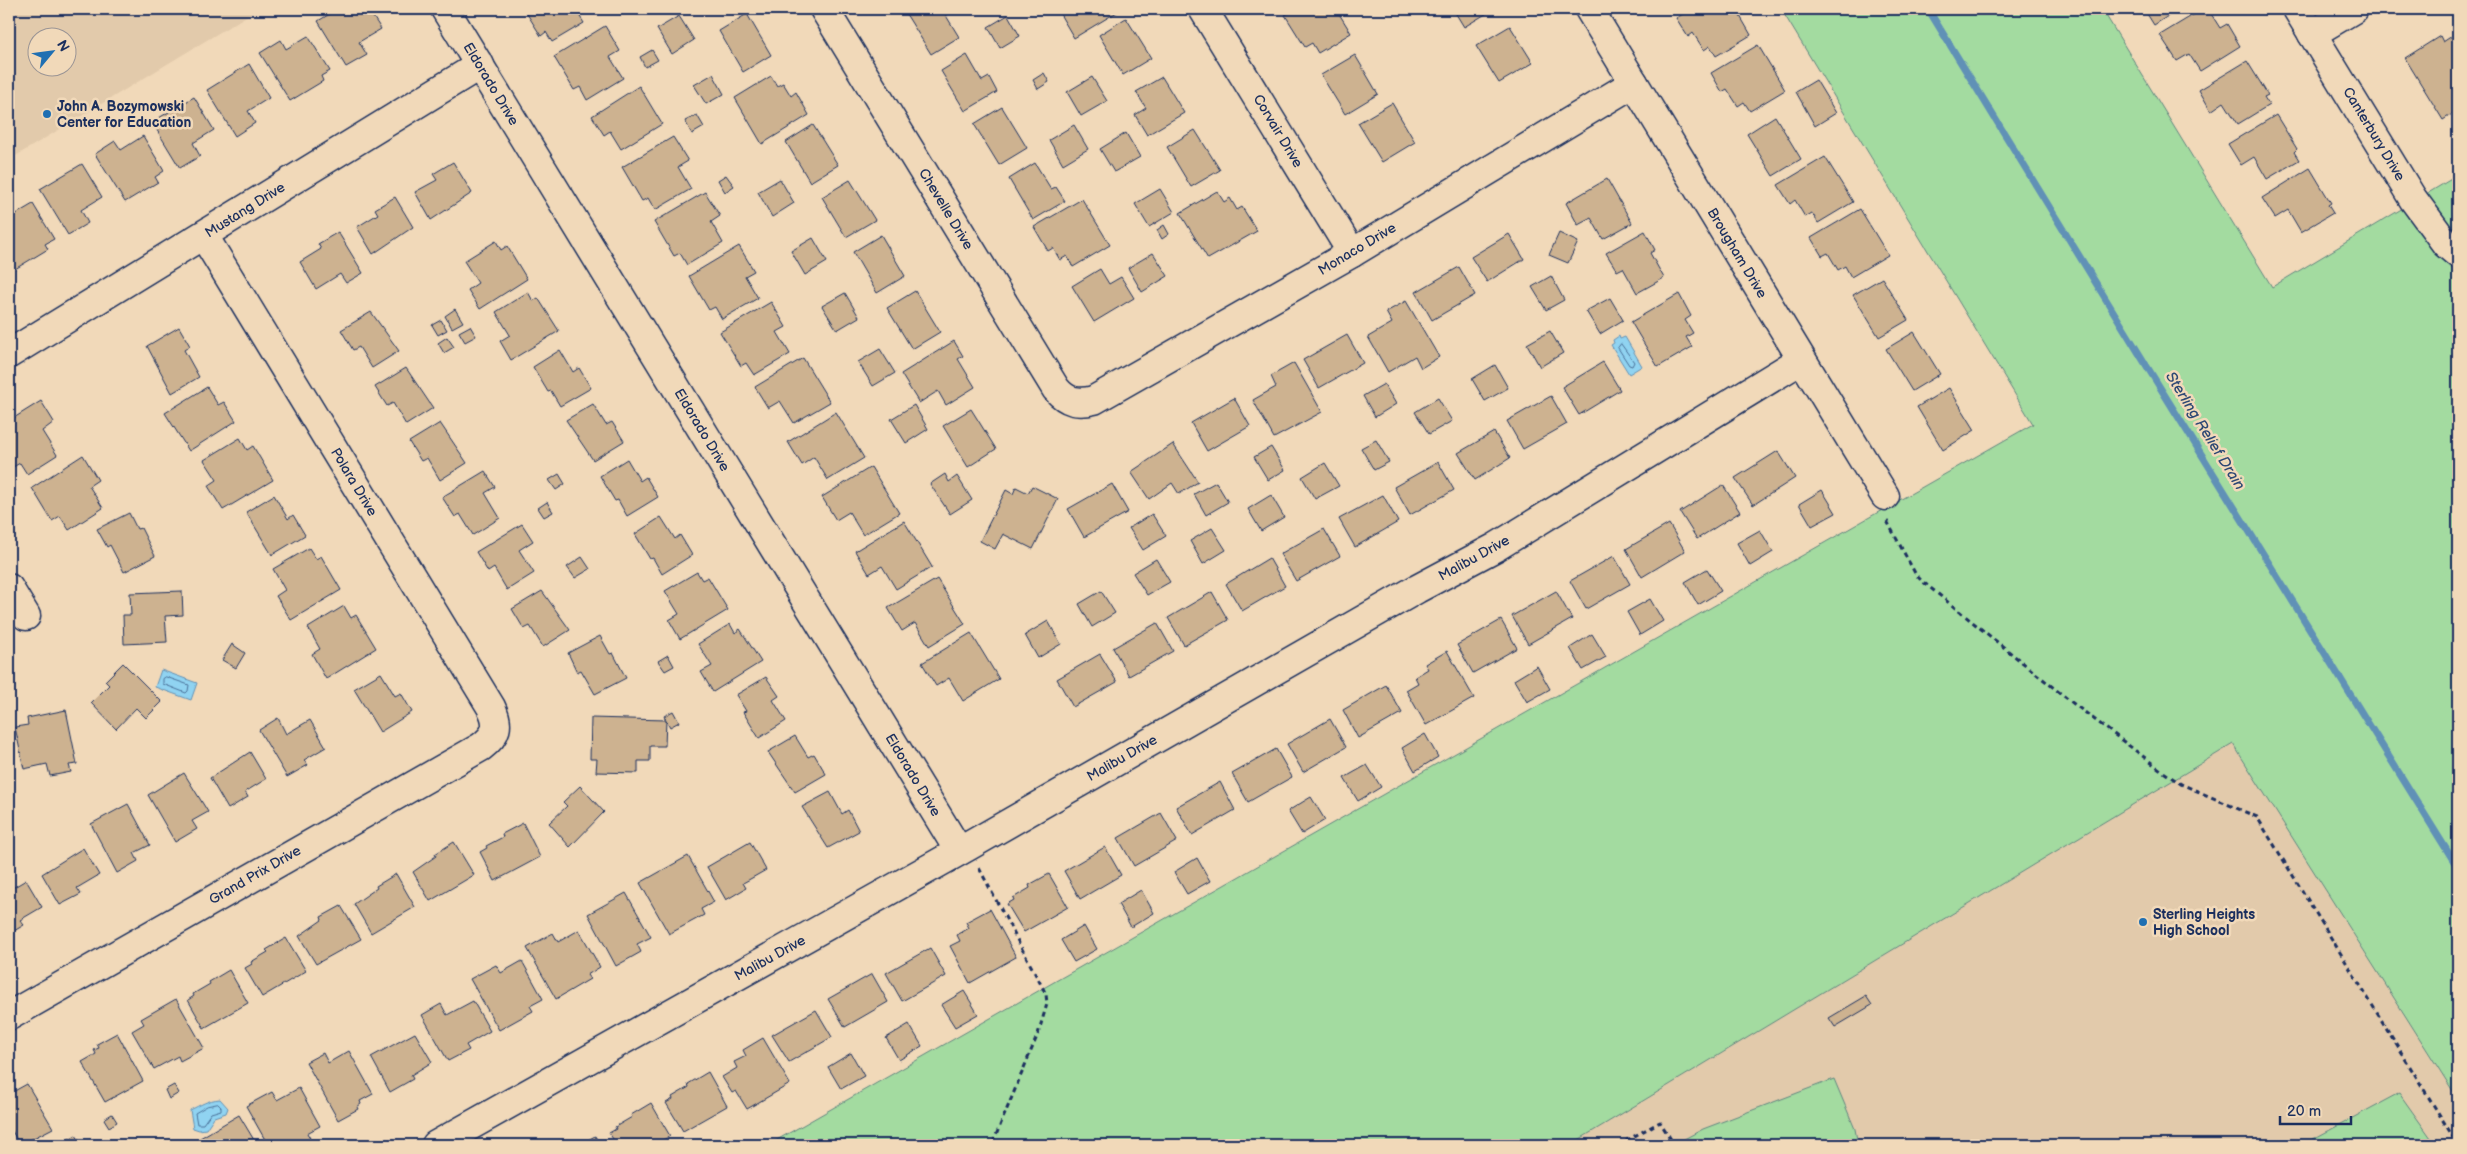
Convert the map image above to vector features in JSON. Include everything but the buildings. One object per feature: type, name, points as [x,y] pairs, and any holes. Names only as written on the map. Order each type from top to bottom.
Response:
[{"type":"street","name":"Eldorado Drive","points":[[445,9],[968,858]]},
{"type":"street","name":"Chevelle Drive","points":[[824,9],[1056,389],[1063,398],[1075,402]]},
{"type":"street","name":"Corvair Drive","points":[[1203,9],[1352,253]]},
{"type":"street","name":"Brougham Drive","points":[[1589,9],[1801,360],[1886,496]]},
{"type":"street","name":"Canterbury Drive","points":[[2297,9],[2413,199],[2446,244],[2458,254]]},
{"type":"street","points":[[2312,34],[2354,9]]},
{"type":"street","name":"Mustang Drive","points":[[9,354],[480,65]]},
{"type":"street","name":"Monaco Drive","points":[[1075,402],[1094,400],[1352,253],[1634,83]]},
{"type":"street","name":"Polara Drive","points":[[204,236],[491,707],[497,718],[497,730]]},
{"type":"street","name":"Malibu Drive","points":[[436,1145],[968,858],[1408,594],[1496,547],[1801,360]]},
{"type":"street","points":[[9,588],[26,616]]},
{"type":"street","name":"Grand Prix Drive","points":[[9,1016],[481,747],[490,740],[497,730]]},
{"type":"path","points":[[1886,496],[1878,503],[1878,506],[1916,575],[1922,581],[2070,701],[2165,773],[2181,784],[2257,817],[2458,1145]]},
{"type":"path","points":[[968,858],[1046,994],[1047,1004],[1038,1034],[992,1145]]},
{"type":"path","points":[[1618,1145],[1660,1122],[1672,1141]]},
{"type":"shaded area","name":"John A. Bozymowski Center for Education","points":[[9,9],[258,9],[9,160]]},
{"type":"shaded area","name":"Sterling Heights High School","points":[[2233,744],[2458,1099],[2458,1145],[1570,1145]]},
{"type":"green space","points":[[1781,9],[2102,9],[2272,287],[2458,175],[2458,1099],[2233,744],[1570,1145],[768,1145],[2033,424]]},
{"type":"green space","points":[[1834,1079],[1855,1129],[1858,1145],[1673,1145],[1703,1129]]},
{"type":"green space","points":[[2399,1093],[2436,1145],[2302,1145]]},
{"type":"water","points":[[1619,336],[1620,339],[1625,337],[1642,366],[1629,374],[1611,345],[1614,343],[1613,340]]},
{"type":"water","points":[[161,670],[197,683],[191,700],[155,687]]},
{"type":"water","points":[[220,1099],[228,1108],[226,1113],[214,1117],[206,1129],[199,1130],[193,1128],[190,1110]]},
{"type":"waterway","name":"Sterling Relief Drain","points":[[1928,9],[2458,868]]},
{"type":"place","name":"John A. Bozymowski Center for Education","points":[[47,114]]},
{"type":"place","name":"Sterling Heights High School","points":[[2143,922]]}]
